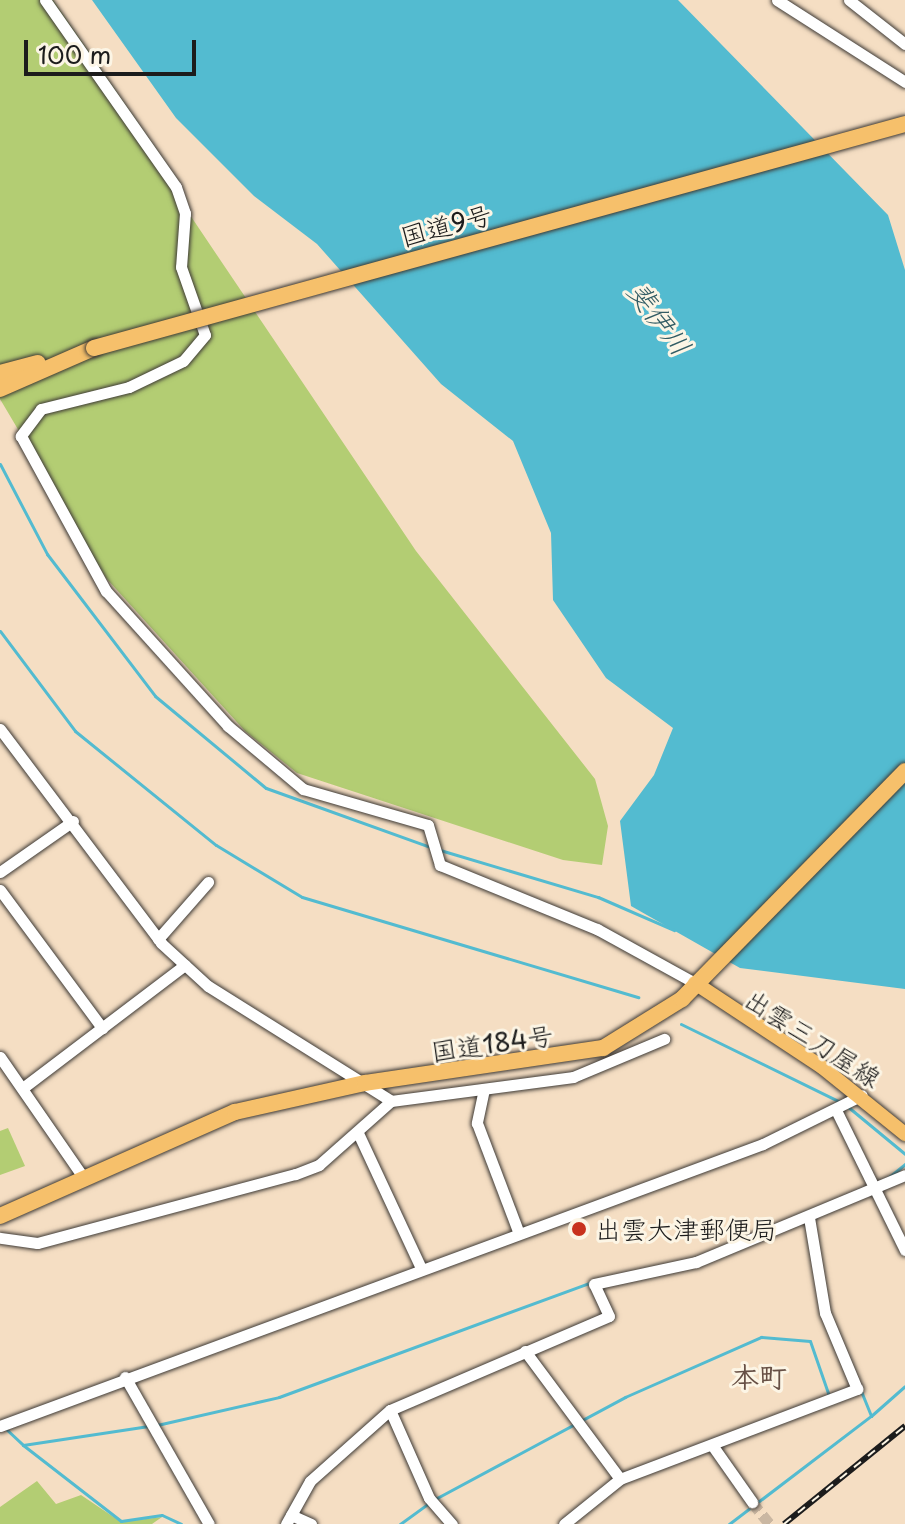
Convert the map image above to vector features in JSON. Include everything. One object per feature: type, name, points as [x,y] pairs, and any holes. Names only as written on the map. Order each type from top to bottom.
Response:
[{"type":"highway","name":"国道9号","points":[[0,373],[905,124]]},
{"type":"highway","points":[[0,389],[94,348]]},
{"type":"highway","name":"国道184号","points":[[0,1216],[235,1112],[365,1083],[589,1053],[639,1030],[710,970],[905,771]]},
{"type":"main road","name":"出雲三刀屋線","points":[[695,983],[862,1095],[905,1134]]},
{"type":"street","points":[[45,0],[176,187],[185,213],[181,267],[205,335],[183,361],[129,387],[41,409],[19,444],[106,591],[228,726],[303,789],[428,825],[440,865],[597,929],[695,983]]},
{"type":"street","points":[[777,0],[905,82]]},
{"type":"street","points":[[849,0],[905,44]]},
{"type":"street","points":[[0,729],[73,821],[158,939],[185,965],[391,1101]]},
{"type":"street","points":[[0,872],[73,821]]},
{"type":"street","points":[[158,939],[208,882]]},
{"type":"street","points":[[0,890],[102,1028]]},
{"type":"street","points":[[24,1087],[185,965]]},
{"type":"street","points":[[0,1238],[37,1243],[295,1174],[319,1165],[391,1101],[601,1070],[664,1039]]},
{"type":"street","points":[[0,1057],[24,1087],[83,1177]]},
{"type":"street","points":[[484,1089],[477,1123],[518,1231]]},
{"type":"street","points":[[0,1426],[420,1266],[763,1144],[862,1095]]},
{"type":"street","points":[[836,1110],[905,1250]]},
{"type":"street","points":[[358,1133],[420,1266]]},
{"type":"street","points":[[311,1524],[288,1519],[310,1481],[390,1410],[609,1316],[594,1284],[696,1262],[905,1175]]},
{"type":"street","points":[[564,1524],[620,1479],[857,1389],[825,1313],[809,1217]]},
{"type":"street","points":[[525,1351],[620,1479]]},
{"type":"street","points":[[125,1377],[209,1524]]},
{"type":"street","points":[[390,1410],[429,1498],[452,1524]]},
{"type":"street","points":[[712,1445],[752,1502]]},
{"type":"green space","points":[[0,0],[53,0],[180,183],[190,215],[416,551],[595,779],[608,826],[602,865],[563,860],[297,773],[245,731],[106,578],[0,399]]},
{"type":"green space","points":[[8,1128],[25,1166],[0,1175],[0,1131]]},
{"type":"green space","points":[[37,1481],[56,1504],[81,1495],[121,1522],[162,1517],[152,1524],[0,1524],[0,1507]]},
{"type":"water","name":"斐伊川","points":[[92,0],[678,0],[888,215],[905,270],[905,989],[740,968],[631,906],[620,821],[654,775],[673,728],[606,678],[553,600],[551,533],[513,441],[441,384],[317,244],[254,196],[176,118]]},
{"type":"waterway","points":[[0,464],[47,554],[155,696],[266,788],[433,848]]},
{"type":"waterway","points":[[0,631],[75,731],[216,845],[302,897],[638,997]]},
{"type":"waterway","points":[[440,850],[598,897],[674,930]]},
{"type":"waterway","points":[[681,1024],[840,1102]]},
{"type":"waterway","points":[[847,1106],[905,1154]]},
{"type":"waterway","points":[[889,1177],[905,1164]]},
{"type":"waterway","points":[[157,1425],[279,1397],[589,1283]]},
{"type":"waterway","points":[[435,1499],[625,1397],[761,1337],[810,1341],[829,1396]]},
{"type":"waterway","points":[[861,1391],[871,1416],[905,1386]]},
{"type":"waterway","points":[[729,1524],[871,1416]]},
{"type":"waterway","points":[[5,1428],[23,1445],[149,1426]]},
{"type":"waterway","points":[[23,1445],[121,1521],[162,1515],[181,1524]]},
{"type":"waterway","points":[[400,1524],[429,1503]]},
{"type":"tunnel","points":[[752,1502],[770,1524]]},
{"type":"railway","points":[[784,1524],[905,1426]]},
{"type":"place","name":"出雲大津郵便局","points":[[579,1229]]},
{"type":"district","name":"本町","points":[[759,1376]]}]
